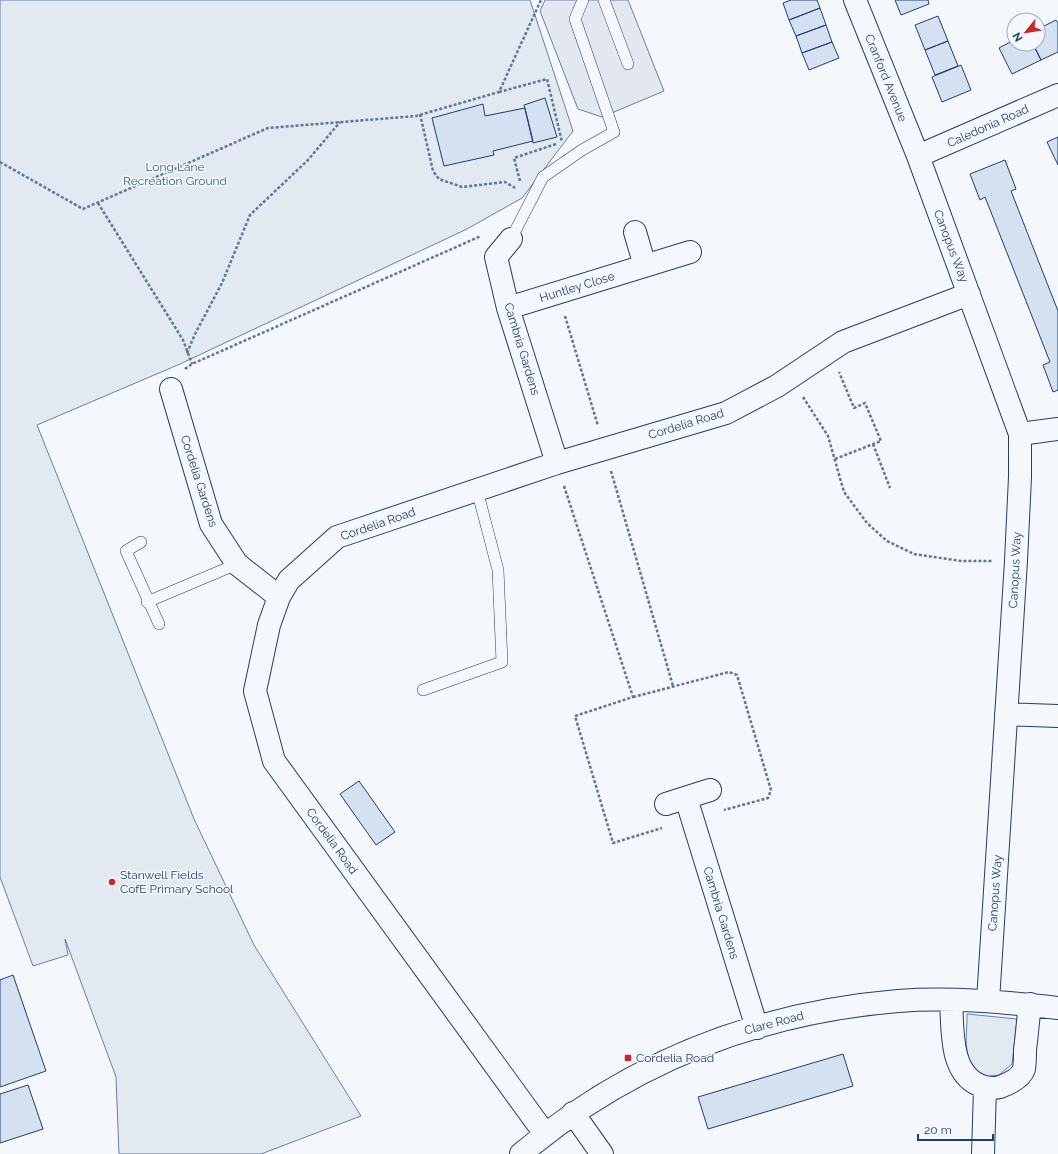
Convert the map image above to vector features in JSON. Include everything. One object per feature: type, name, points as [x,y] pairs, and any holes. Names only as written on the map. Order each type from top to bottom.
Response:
[{"type":"street","name":"Cranford Avenue","points":[[855,0],[918,156]]},
{"type":"street","name":"Caledonia Road","points":[[918,156],[1058,95]]},
{"type":"street","name":"Canopus Way","points":[[918,156],[970,294],[1020,434],[1020,477],[1016,561],[988,1001]]},
{"type":"street","points":[[635,232],[645,266]]},
{"type":"street","name":"Cambria Gardens","points":[[511,239],[496,258],[508,308],[557,463]]},
{"type":"street","name":"Huntley Close","points":[[508,308],[690,252]]},
{"type":"street","name":"Cordelia Road","points":[[545,1134],[274,761],[255,691],[269,625],[279,597],[289,580],[337,537],[557,463],[726,413],[777,386],[790,376],[844,342],[970,294]]},
{"type":"street","name":"Cordelia Gardens","points":[[171,389],[211,524],[237,564],[279,597]]},
{"type":"street","points":[[1020,434],[1058,429]]},
{"type":"street","points":[[1006,714],[1058,716]]},
{"type":"street","name":"Cambria Gardens","points":[[710,790],[676,801],[692,820],[756,1028]]},
{"type":"street","points":[[951,1000],[955,1050],[958,1063],[964,1076],[972,1083],[985,1088],[998,1087],[1008,1084],[1024,1070],[1030,1004]]},
{"type":"street","name":"Clare Road","points":[[521,1154],[573,1113],[620,1083],[666,1060],[714,1040],[807,1014],[861,1005],[900,1001],[988,1001],[1058,1008]]},
{"type":"street","points":[[983,1154],[985,1088]]},
{"type":"street","points":[[573,1113],[602,1154]]},
{"type":"lane","points":[[511,239],[543,177],[582,150],[614,132],[575,19],[583,0]]},
{"type":"lane","points":[[604,0],[628,64]]},
{"type":"lane","points":[[423,690],[502,662],[498,570],[477,490]]},
{"type":"lane","points":[[141,542],[126,551],[147,602],[159,624]]},
{"type":"lane","points":[[147,602],[237,564]]},
{"type":"path","points":[[499,92],[541,0]]},
{"type":"path","points":[[0,162],[83,209],[268,128],[420,114],[547,79],[562,142],[514,158]]},
{"type":"path","points":[[420,114],[433,171],[439,180],[462,187],[505,182],[524,192]]},
{"type":"path","points":[[187,353],[195,334],[222,283],[250,215],[308,160],[341,122]]},
{"type":"path","points":[[98,202],[183,340],[192,364]]},
{"type":"path","points":[[171,389],[181,372],[192,364],[488,233]]},
{"type":"path","points":[[558,292],[673,686]]},
{"type":"path","points":[[831,351],[854,408],[865,403],[881,441],[835,459]]},
{"type":"path","points":[[790,376],[828,436],[844,492],[867,523],[887,541],[914,554],[960,561],[1016,561]]},
{"type":"path","points":[[873,444],[890,488]]},
{"type":"path","points":[[557,463],[633,697]]},
{"type":"path","points":[[729,672],[737,675],[771,790],[768,798],[613,843],[575,716],[633,697],[729,672]]},
{"type":"green space","name":"Long Lane Recreation Ground","points":[[0,0],[530,0],[573,131],[522,198],[467,229],[180,364],[37,425],[194,819],[254,945],[361,1116],[261,1154],[119,1154],[116,1077],[65,939],[68,955],[33,966],[0,877]]},
{"type":"green space","points":[[967,1014],[1017,1019],[1012,1064],[999,1075],[983,1077],[971,1063],[968,1056],[966,1041]]},
{"type":"shaded area","points":[[545,0],[628,0],[664,91],[602,117],[578,109],[540,11]]},
{"type":"building","points":[[791,0],[817,0],[820,8],[789,20],[783,3]]},
{"type":"building","points":[[895,0],[928,0],[929,4],[901,15]]},
{"type":"building","points":[[820,8],[826,25],[796,36],[789,20]]},
{"type":"building","points":[[938,16],[948,41],[925,50],[915,25]]},
{"type":"building","points":[[1056,20],[1058,23],[1058,52],[1041,60],[1037,52],[1046,52],[1046,25]]},
{"type":"building","points":[[826,25],[832,42],[802,53],[796,36]]},
{"type":"building","points":[[948,41],[958,66],[935,75],[925,50]]},
{"type":"building","points":[[832,42],[839,58],[809,70],[802,53]]},
{"type":"building","points":[[1006,44],[1006,52],[1037,52],[1041,60],[1012,74],[999,48]]},
{"type":"building","points":[[961,65],[971,90],[942,102],[932,77]]},
{"type":"building","points":[[545,98],[557,137],[533,143],[524,105]]},
{"type":"building","points":[[483,104],[485,116],[525,108],[533,141],[493,151],[494,155],[444,166],[432,118]]},
{"type":"building","points":[[1058,137],[1058,165],[1047,142]]},
{"type":"building","points":[[1005,160],[1016,189],[1011,191],[1058,311],[1058,390],[1053,392],[1043,365],[1050,362],[985,197],[980,200],[970,174]]},
{"type":"building","points":[[359,781],[395,832],[376,845],[340,794]]},
{"type":"building","points":[[13,975],[46,1071],[0,1087],[0,980]]},
{"type":"building","points":[[843,1054],[853,1086],[708,1129],[698,1097]]},
{"type":"building","points":[[28,1085],[43,1129],[0,1143],[0,1094]]},
{"type":"place","name":"Stanwell Fields CofE Primary School","points":[[112,882]]},
{"type":"place","name":"Cordelia Road","points":[[628,1058]]}]
